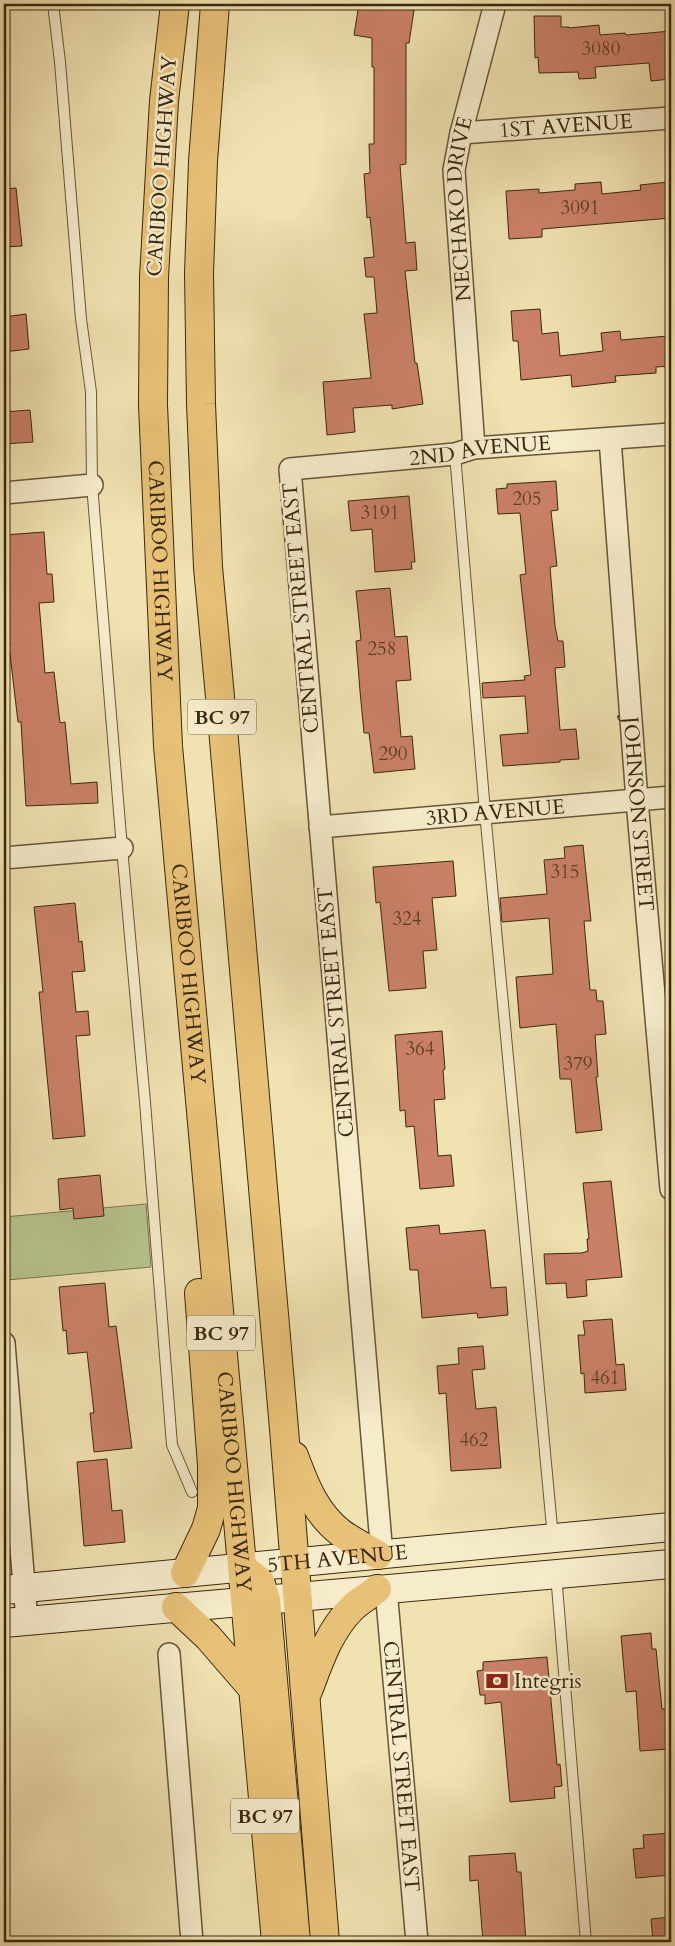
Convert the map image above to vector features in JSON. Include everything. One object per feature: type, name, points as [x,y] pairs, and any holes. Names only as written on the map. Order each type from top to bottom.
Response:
[{"type":"highway","name":"CARIBOO HIGHWAY","points":[[175,4],[162,130],[154,277],[153,406],[168,746],[243,1568],[256,1601],[253,1689],[276,1942]]},
{"type":"highway","name":"CARIBOO HIGHWAY","points":[[215,4],[204,152],[199,273],[201,404],[207,558],[284,1429],[325,1942]]},
{"type":"highway","points":[[185,1573],[206,1529],[212,1508],[212,1465],[197,1240],[200,1099]]},
{"type":"highway","points":[[284,1429],[310,1498],[325,1518],[340,1533],[380,1555]]},
{"type":"highway","points":[[305,1700],[321,1655],[334,1631],[352,1609],[382,1589]]},
{"type":"highway","points":[[256,1601],[296,1942]]},
{"type":"highway","points":[[176,1607],[208,1637],[253,1689]]},
{"type":"main road","name":"5TH AVENUE","points":[[14,1589],[671,1527]]},
{"type":"main road","name":"5TH AVENUE","points":[[15,1622],[671,1564]]},
{"type":"street","name":"NECHAKO DRIVE","points":[[465,451],[454,170],[495,4]]},
{"type":"street","name":"1ST AVENUE","points":[[462,133],[671,118]]},
{"type":"street","name":"2ND AVENUE","points":[[290,469],[465,451],[671,434]]},
{"type":"street","name":"JOHNSON STREET","points":[[610,439],[637,800],[671,1189]]},
{"type":"street","name":"CENTRAL STREET EAST","points":[[290,469],[380,1555]]},
{"type":"street","points":[[4,493],[92,486]]},
{"type":"street","name":"3RD AVENUE","points":[[320,827],[671,797]]},
{"type":"street","points":[[4,858],[122,848]]},
{"type":"street","points":[[4,1343],[15,1622]]},
{"type":"street","name":"CENTRAL STREET EAST","points":[[382,1589],[417,1942]]},
{"type":"street","points":[[169,1654],[192,1942]]},
{"type":"lane","points":[[53,4],[60,62],[82,319],[91,392],[92,486],[122,848],[142,1056],[172,1445],[192,1492]]},
{"type":"lane","points":[[465,451],[485,812],[553,1538]]},
{"type":"lane","points":[[556,1574],[586,1942]]},
{"type":"green space","points":[[146,1204],[151,1267],[7,1280],[4,1217]]},
{"type":"building","points":[[359,4],[392,4],[391,7],[414,10],[409,43],[406,43],[406,164],[400,165],[406,243],[415,242],[417,270],[405,271],[415,363],[417,363],[423,404],[392,409],[392,405],[353,408],[355,432],[327,435],[323,382],[371,378],[364,314],[377,313],[374,277],[366,277],[364,258],[374,257],[370,217],[367,218],[364,174],[370,173],[369,144],[374,144],[374,67],[372,67],[372,38],[354,35]]},
{"type":"building","points":[[534,16],[561,16],[561,27],[599,25],[600,35],[671,31],[671,56],[669,57],[671,79],[651,81],[649,63],[595,67],[596,78],[579,79],[578,72],[539,73],[538,57],[535,58]]},
{"type":"building","points":[[601,182],[602,194],[641,190],[640,185],[668,182],[671,218],[542,229],[542,237],[509,239],[506,191],[539,189],[539,193],[575,190],[575,184]]},
{"type":"building","points":[[16,188],[22,246],[4,247],[4,189]]},
{"type":"building","points":[[540,309],[542,334],[558,332],[560,356],[603,351],[601,333],[620,331],[621,340],[668,336],[671,366],[656,367],[656,373],[615,376],[616,382],[572,387],[571,375],[521,380],[518,341],[513,341],[511,311]]},
{"type":"building","points":[[26,314],[29,349],[4,352],[4,317]]},
{"type":"building","points":[[30,410],[33,442],[4,444],[4,412]]},
{"type":"building","points":[[556,481],[558,510],[551,511],[557,566],[550,567],[555,626],[558,641],[563,641],[565,667],[555,668],[560,730],[576,729],[579,759],[503,766],[500,735],[528,733],[525,696],[483,698],[482,683],[525,680],[524,676],[531,675],[520,575],[526,574],[520,513],[498,514],[496,489],[507,488],[507,484]]},
{"type":"building","points":[[409,496],[415,562],[411,562],[412,569],[375,572],[372,529],[351,531],[348,501]]},
{"type":"building","points":[[44,532],[47,574],[52,574],[54,602],[39,603],[45,673],[54,672],[60,723],[65,722],[71,784],[97,782],[98,803],[26,806],[21,722],[18,722],[9,646],[4,578],[6,578],[4,535]]},
{"type":"building","points":[[390,588],[395,637],[407,636],[411,680],[396,681],[401,737],[412,736],[415,769],[374,773],[369,733],[364,733],[356,641],[361,640],[356,591]]},
{"type":"building","points":[[583,845],[591,921],[584,921],[590,990],[596,990],[597,1001],[603,1001],[606,1034],[595,1035],[598,1077],[596,1077],[602,1130],[576,1133],[571,1079],[560,1079],[556,1024],[520,1028],[516,977],[553,974],[549,918],[502,922],[500,898],[547,894],[544,860],[565,858],[564,847]]},
{"type":"building","points":[[453,861],[456,896],[432,898],[437,950],[423,951],[426,988],[389,991],[380,902],[376,903],[373,867]]},
{"type":"building","points":[[75,903],[79,942],[82,941],[85,971],[72,972],[76,1012],[88,1011],[90,1035],[76,1036],[85,1136],[53,1139],[39,992],[43,992],[34,907]]},
{"type":"building","points":[[442,1031],[445,1099],[434,1100],[438,1156],[451,1155],[454,1186],[420,1189],[414,1126],[406,1127],[405,1110],[400,1111],[395,1035]]},
{"type":"building","points":[[100,1175],[104,1216],[74,1219],[73,1208],[60,1210],[58,1179]]},
{"type":"building","points":[[611,1181],[622,1277],[586,1280],[587,1296],[567,1298],[566,1283],[546,1284],[544,1254],[582,1253],[588,1251],[587,1239],[589,1239],[583,1183]]},
{"type":"building","points":[[439,1225],[440,1234],[485,1230],[491,1288],[506,1287],[508,1315],[478,1318],[477,1313],[422,1318],[418,1270],[410,1270],[406,1228]]},
{"type":"building","points":[[105,1283],[109,1327],[116,1326],[132,1448],[94,1452],[90,1413],[94,1413],[87,1352],[68,1354],[66,1330],[63,1331],[59,1287]]},
{"type":"building","points":[[612,1319],[616,1365],[624,1364],[626,1390],[585,1393],[584,1373],[581,1374],[578,1335],[585,1335],[583,1321]]},
{"type":"building","points":[[483,1346],[485,1369],[472,1370],[476,1409],[496,1407],[501,1468],[451,1471],[446,1393],[439,1394],[437,1366],[459,1364],[458,1348]]},
{"type":"building","points":[[107,1459],[112,1511],[122,1510],[125,1542],[84,1546],[77,1462]]},
{"type":"building","points":[[651,1633],[652,1649],[656,1649],[662,1709],[666,1709],[669,1749],[640,1751],[636,1691],[626,1692],[621,1636]]},
{"type":"building","points":[[547,1657],[557,1765],[560,1764],[562,1786],[554,1787],[555,1798],[510,1802],[501,1702],[485,1704],[485,1695],[480,1695],[477,1671],[483,1670],[483,1662]]},
{"type":"building","points":[[671,1833],[671,1875],[636,1878],[633,1849],[644,1848],[643,1835]]},
{"type":"building","points":[[515,1853],[517,1872],[521,1872],[526,1942],[483,1942],[478,1880],[470,1881],[469,1856]]},
{"type":"building","points":[[671,1917],[671,1942],[653,1942],[651,1919]]},
{"type":"place","name":"Integris","points":[[497,1681]]}]
